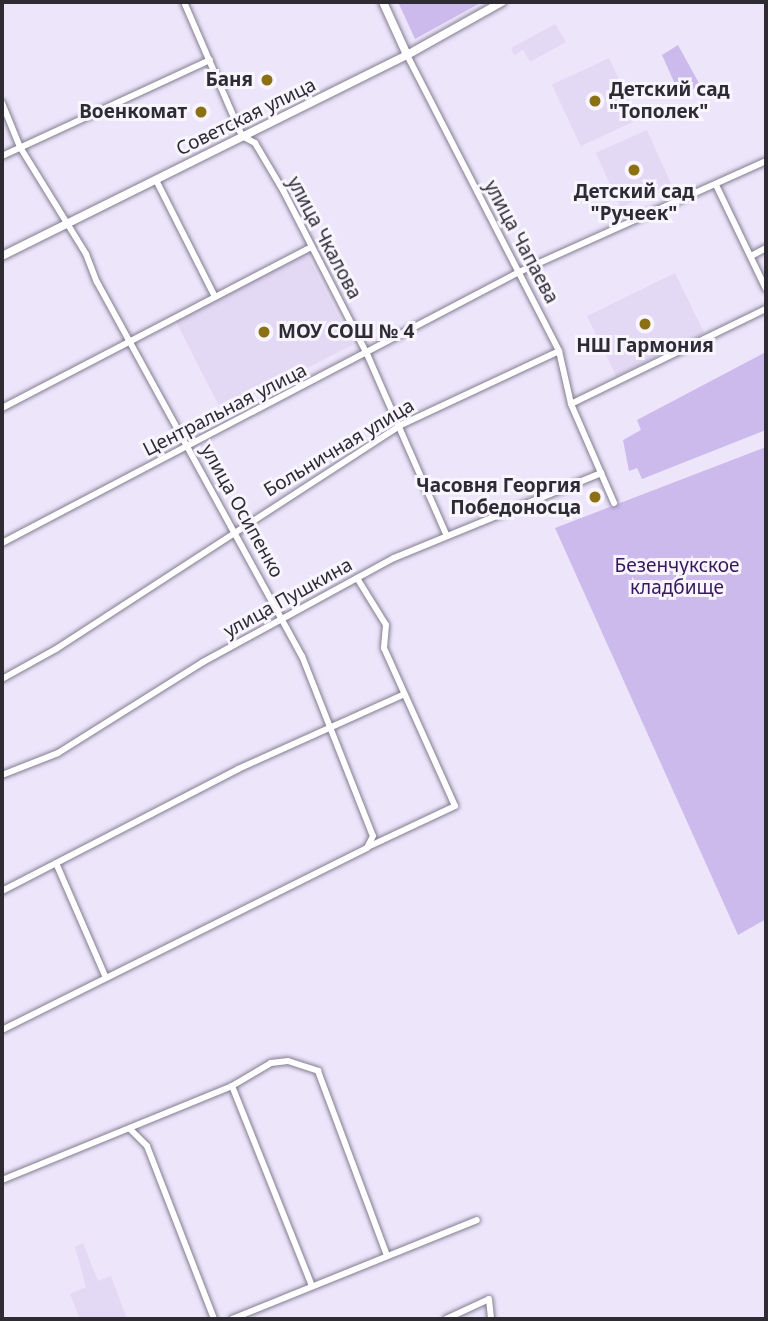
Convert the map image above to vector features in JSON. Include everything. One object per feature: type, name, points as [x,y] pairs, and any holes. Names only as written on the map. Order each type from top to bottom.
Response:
[{"type":"street","name":"улица Чкалова","points":[[184,2],[242,136],[255,144],[368,354],[446,534]]},
{"type":"street","name":"улица Чапаева","points":[[383,2],[407,55],[559,351],[571,404],[614,503]]},
{"type":"street","name":"Советская улица","points":[[2,256],[407,55],[502,2]]},
{"type":"street","points":[[2,156],[210,60]]},
{"type":"street","name":"улица Осипенко","points":[[2,103],[20,147],[69,224],[128,340],[237,531],[284,621],[373,836],[367,848]]},
{"type":"street","name":"Центральная улица","points":[[2,542],[368,354],[519,272],[766,161]]},
{"type":"street","points":[[156,180],[214,295]]},
{"type":"street","points":[[716,185],[766,289]]},
{"type":"street","points":[[2,408],[214,295],[311,247]]},
{"type":"street","points":[[751,256],[766,248]]},
{"type":"street","points":[[571,404],[766,309]]},
{"type":"street","name":"Больничная улица","points":[[2,679],[56,649],[401,425],[559,351]]},
{"type":"street","name":"улица Пушкина","points":[[2,775],[58,753],[203,662],[284,621],[357,578],[446,534],[601,473]]},
{"type":"street","points":[[2,1030],[455,806],[402,695],[383,643],[386,625],[357,578]]},
{"type":"street","points":[[2,891],[329,725],[402,695]]},
{"type":"street","points":[[56,863],[106,978]]},
{"type":"street","points":[[2,1181],[232,1086],[271,1063],[288,1061],[318,1071],[387,1256]]},
{"type":"street","points":[[232,1086],[313,1286]]},
{"type":"street","points":[[130,1129],[147,1146],[214,1319]]},
{"type":"street","points":[[232,1319],[477,1220]]},
{"type":"street","points":[[446,1319],[489,1299],[491,1319]]},
{"type":"shaded area","points":[[555,24],[566,42],[530,62],[523,50],[514,55],[511,48]]},
{"type":"shaded area","name":"Детский сад \"Тополек\"","points":[[609,58],[638,120],[581,146],[552,85]]},
{"type":"shaded area","name":"Детский сад \"Ручеек\"","points":[[647,130],[671,185],[620,208],[596,153]]},
{"type":"shaded area","name":"МОУ СОШ № 4","points":[[306,253],[353,345],[222,412],[175,320]]},
{"type":"shaded area","name":"НШ Гармония","points":[[675,273],[704,333],[616,376],[587,316]]},
{"type":"shaded area","points":[[83,1243],[98,1281],[111,1276],[127,1319],[80,1319],[70,1294],[86,1287],[75,1247]]},
{"type":"green space","points":[[398,2],[482,2],[415,39]]},
{"type":"green space","points":[[678,45],[700,85],[684,95],[679,93],[662,55]]},
{"type":"green space","points":[[766,352],[766,430],[642,479],[637,468],[629,471],[623,440],[641,430],[637,420]]},
{"type":"green space","name":"Безенчукское кладбище","points":[[766,447],[766,919],[738,935],[555,528]]},
{"type":"place","name":"Баня","points":[[267,80]]},
{"type":"place","name":"Детский сад \"Тополек\"","points":[[595,101]]},
{"type":"place","name":"Военкомат","points":[[201,112]]},
{"type":"place","name":"Детский сад \"Ручеек\"","points":[[634,170]]},
{"type":"place","name":"НШ Гармония","points":[[645,324]]},
{"type":"place","name":"МОУ СОШ № 4","points":[[264,332]]},
{"type":"place","name":"Часовня Георгия Победоносца","points":[[595,497]]}]
